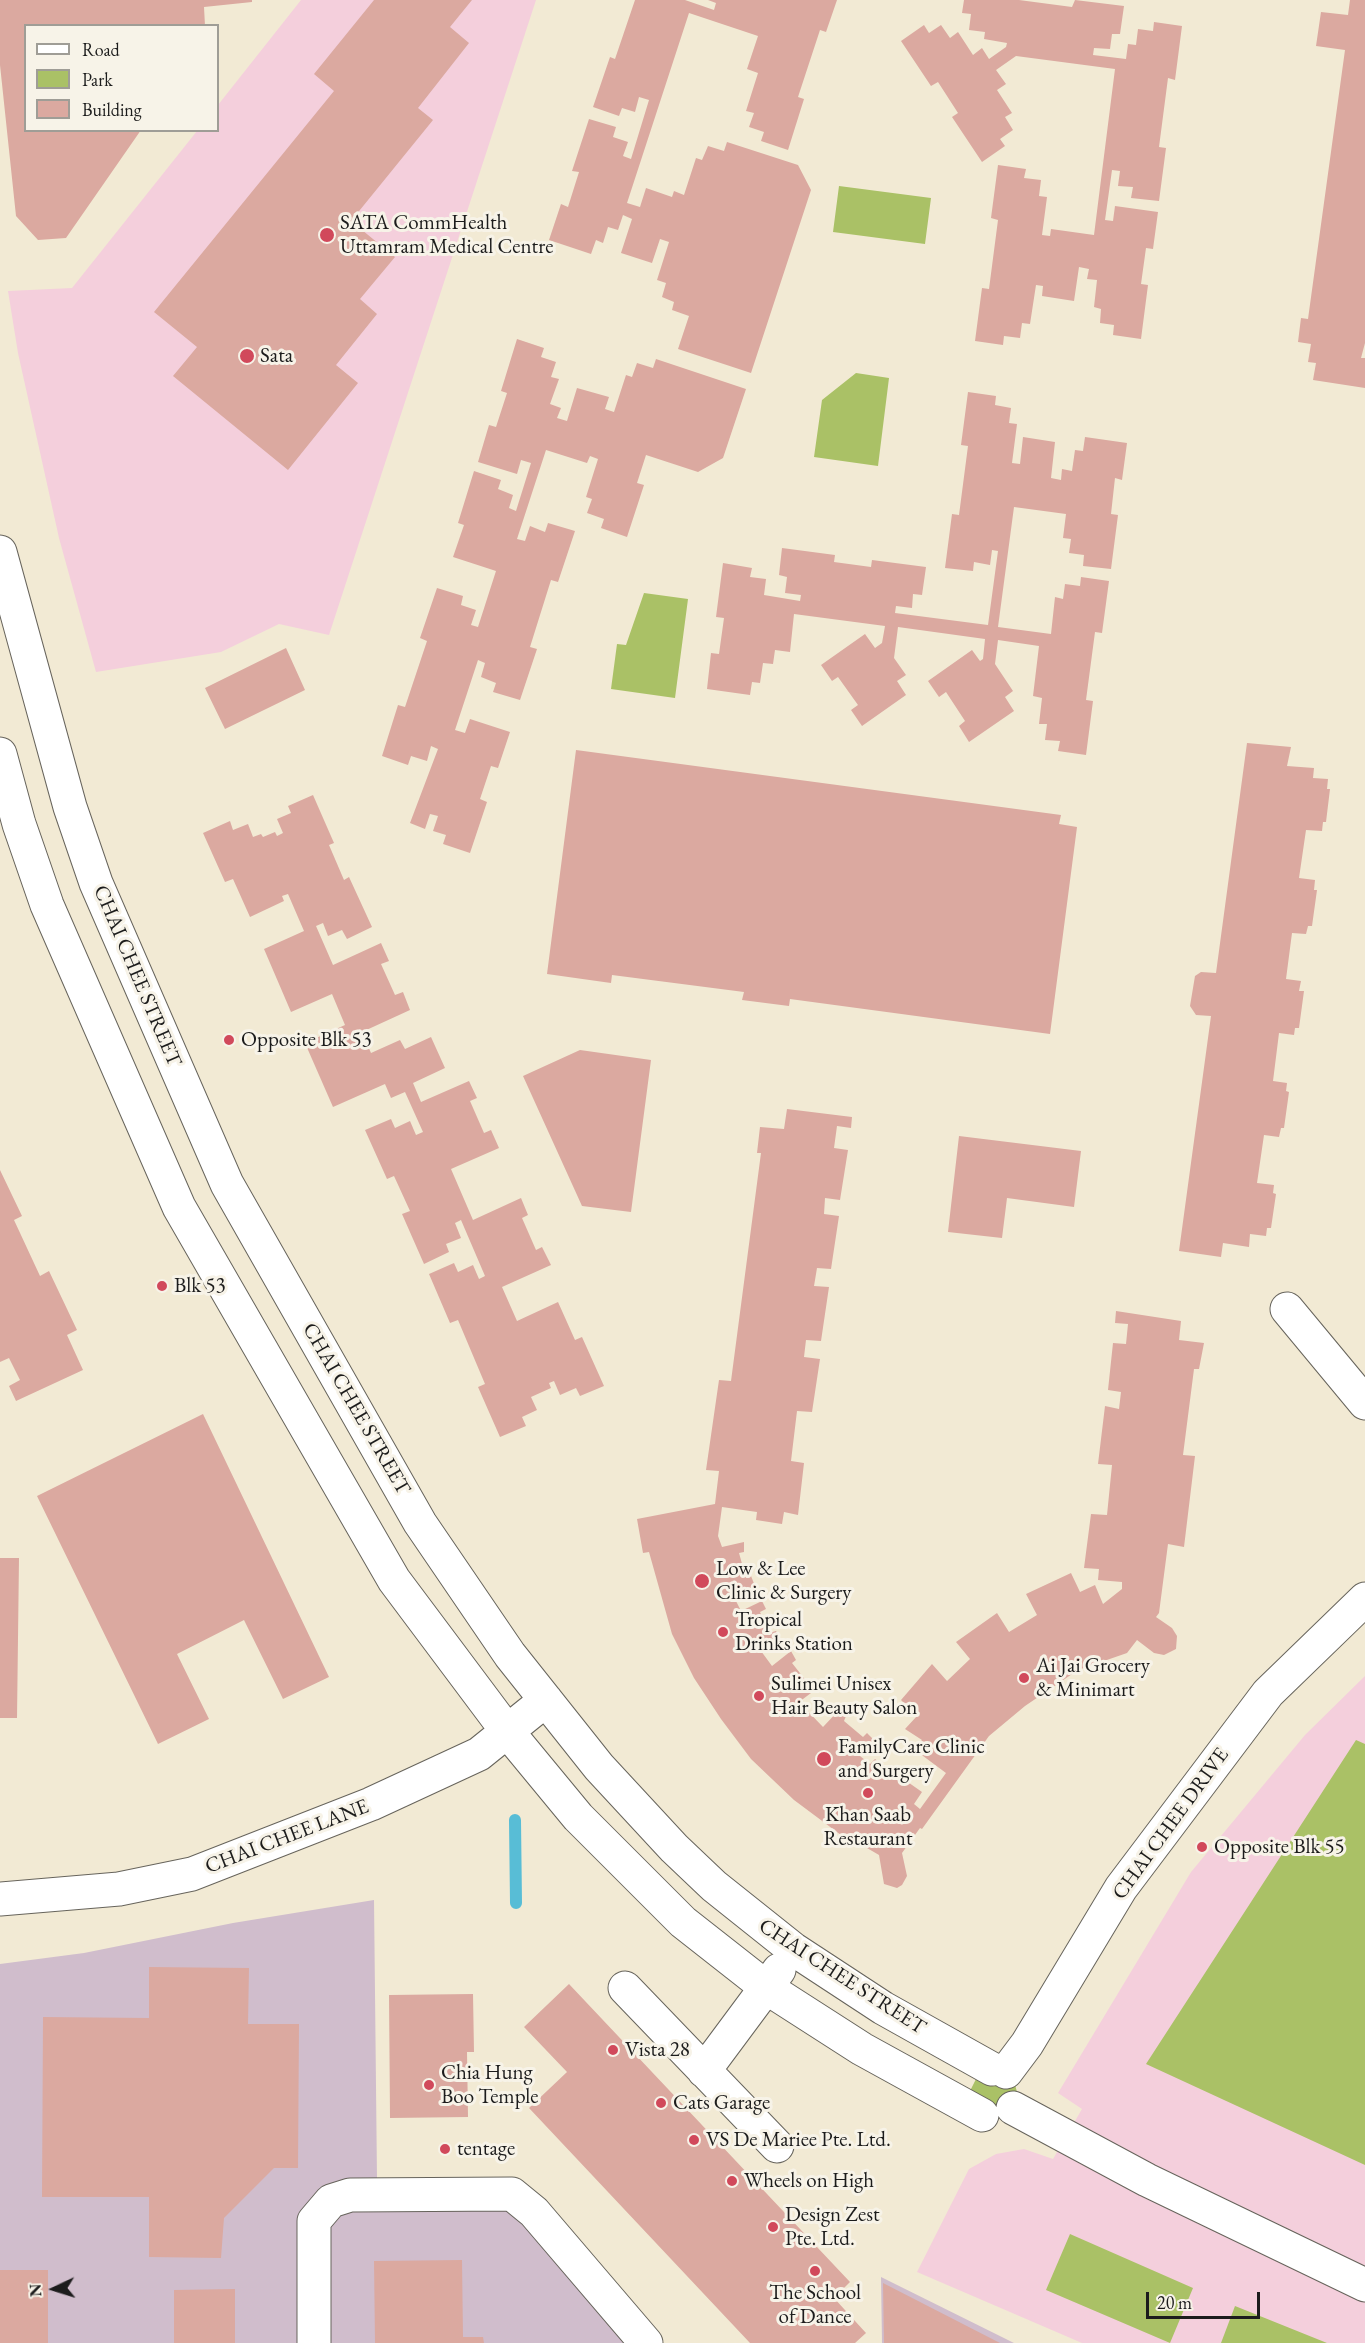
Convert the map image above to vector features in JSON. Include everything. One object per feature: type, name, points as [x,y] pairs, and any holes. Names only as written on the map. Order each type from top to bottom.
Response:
[{"type":"street","name":"CHAI CHEE STREET","points":[[0,552],[70,807],[96,883],[227,1184],[420,1523],[510,1655],[599,1767],[674,1848],[714,1886],[794,1949],[883,2008],[999,2071]]},
{"type":"street","points":[[0,754],[19,824],[47,905],[179,1207],[394,1580],[507,1731],[578,1817],[639,1881],[683,1922],[761,1982],[862,2049],[982,2115],[999,2118],[1013,2108],[1018,2096],[1017,2084],[999,2071],[977,2076],[969,2090],[972,2104],[982,2115]]},
{"type":"street","points":[[1287,1309],[1365,1403]]},
{"type":"street","name":"CHAI CHEE DRIVE","points":[[999,2071],[1027,2044],[1121,1888],[1268,1693],[1365,1599]]},
{"type":"street","name":"CHAI CHEE LANE","points":[[0,1899],[119,1889],[192,1874],[371,1804],[479,1754],[546,1700]]},
{"type":"street","points":[[697,2063],[729,2011],[794,1949]]},
{"type":"street","points":[[624,1988],[777,2146]]},
{"type":"street","points":[[1013,2108],[1147,2180],[1365,2285]]},
{"type":"street","points":[[314,2343],[314,2221],[331,2200],[350,2195],[512,2194],[534,2212],[646,2343]]},
{"type":"shaded area","points":[[301,0],[536,0],[329,635],[279,624],[221,652],[96,672],[59,538],[18,353],[8,291],[72,288],[196,132],[219,132],[219,104]]},
{"type":"shaded area","points":[[1365,1676],[1365,2343],[1082,2343],[917,2272],[969,2169],[996,2154],[1024,2149],[1053,2159],[1082,2109],[1058,2093],[1191,1872],[1305,1735]]},
{"type":"shaded area","points":[[374,1900],[377,2179],[513,2178],[660,2343],[0,2343],[0,1964],[84,1953],[233,1923]]},
{"type":"shaded area","points":[[881,2277],[1014,2343],[882,2343]]},
{"type":"green space","points":[[839,186],[931,198],[925,244],[833,232]]},
{"type":"green space","points":[[856,373],[889,378],[878,466],[814,457],[822,400]]},
{"type":"green space","points":[[644,593],[688,599],[675,698],[611,689],[617,644],[626,645]]},
{"type":"green space","points":[[1356,1740],[1365,1744],[1365,2165],[1146,2064]]},
{"type":"green space","points":[[977,2077],[1014,2081],[1017,2092],[1006,2113],[991,2117],[970,2091]]},
{"type":"green space","points":[[1070,2234],[1193,2288],[1170,2343],[1046,2290]]},
{"type":"green space","points":[[1235,2306],[1327,2343],[1221,2343]]},
{"type":"building","points":[[0,0],[252,0],[252,2],[204,7],[205,24],[24,24],[24,132],[140,132],[66,238],[38,240],[16,216],[0,65]]},
{"type":"building","points":[[374,0],[472,0],[450,27],[469,43],[418,108],[433,120],[351,221],[395,257],[360,299],[377,314],[336,365],[358,383],[288,470],[173,376],[197,347],[154,312],[334,91],[314,74]]},
{"type":"building","points":[[635,0],[685,0],[714,10],[716,3],[708,0],[837,0],[826,32],[820,30],[798,97],[804,99],[788,150],[761,141],[764,132],[749,127],[754,113],[746,111],[758,73],[747,69],[758,36],[689,13],[627,203],[640,207],[646,188],[672,197],[674,191],[684,195],[696,158],[702,160],[708,146],[724,151],[727,142],[798,165],[811,190],[751,373],[678,349],[689,316],[672,310],[674,302],[662,297],[666,283],[657,280],[669,242],[660,239],[652,263],[621,253],[632,219],[623,215],[618,230],[608,227],[603,243],[596,240],[591,254],[549,240],[561,204],[568,207],[579,172],[572,171],[589,119],[616,127],[613,137],[628,142],[623,156],[631,159],[649,100],[639,97],[635,112],[622,108],[619,116],[593,107],[610,57],[615,59]]},
{"type":"building","points":[[964,0],[1019,0],[1072,7],[1075,0],[1124,6],[1120,34],[1112,34],[1110,49],[1094,48],[1093,55],[1126,59],[1128,44],[1136,45],[1138,29],[1153,31],[1154,22],[1182,26],[1175,80],[1168,78],[1159,147],[1166,148],[1159,201],[1131,198],[1133,187],[1118,186],[1120,171],[1112,170],[1105,220],[1113,221],[1115,206],[1158,212],[1153,249],[1146,248],[1141,284],[1148,285],[1141,339],[1113,335],[1114,325],[1100,323],[1101,309],[1094,307],[1097,280],[1087,279],[1089,269],[1079,267],[1074,301],[1042,296],[1043,286],[1036,285],[1030,324],[1022,323],[1020,338],[1004,336],[1003,345],[975,341],[982,288],[989,289],[998,220],[991,218],[998,165],[1026,169],[1024,178],[1041,180],[1039,196],[1047,197],[1042,235],[1050,236],[1051,229],[1094,235],[1115,69],[1016,56],[996,70],[1006,84],[997,90],[1012,113],[1005,117],[1013,130],[1000,139],[1005,146],[982,162],[952,117],[958,113],[938,82],[931,86],[901,41],[924,25],[929,33],[941,25],[950,38],[958,32],[973,55],[982,48],[989,59],[1006,47],[1007,43],[984,39],[985,32],[969,30],[971,14],[962,13]]},
{"type":"building","points":[[1350,0],[1365,0],[1365,343],[1361,358],[1365,358],[1365,388],[1313,380],[1316,363],[1308,362],[1311,344],[1298,342],[1301,318],[1308,319],[1345,50],[1316,46],[1321,12],[1348,15]]},
{"type":"building","points":[[517,339],[544,348],[541,357],[556,362],[551,377],[559,379],[550,404],[561,408],[557,418],[567,421],[577,388],[609,397],[605,409],[614,412],[626,375],[632,377],[637,363],[653,368],[656,359],[746,389],[723,458],[698,472],[646,455],[637,483],[644,485],[627,537],[601,528],[604,519],[587,513],[592,499],[586,497],[598,459],[590,456],[587,463],[546,450],[517,539],[525,541],[530,526],[545,532],[548,523],[575,531],[558,582],[551,580],[530,647],[537,649],[520,700],[493,692],[496,683],[481,677],[485,663],[478,660],[455,730],[465,733],[470,719],[510,732],[498,768],[491,766],[480,799],[487,802],[470,853],[443,844],[446,835],[433,831],[438,816],[430,814],[425,829],[410,823],[438,749],[431,746],[427,761],[411,756],[408,765],[382,756],[398,705],[405,707],[427,641],[420,638],[437,588],[463,596],[461,605],[476,610],[471,625],[478,627],[496,571],[453,557],[464,525],[458,523],[474,471],[501,480],[498,489],[513,495],[509,508],[516,511],[531,463],[521,460],[517,474],[478,462],[489,425],[496,427],[507,393],[501,391]]},
{"type":"building","points":[[968,392],[996,396],[995,405],[1011,408],[1009,423],[1017,424],[1012,463],[1020,464],[1023,437],[1055,442],[1051,478],[1061,480],[1062,469],[1072,471],[1075,450],[1083,451],[1085,437],[1127,443],[1122,480],[1115,478],[1111,514],[1118,515],[1111,569],[1083,566],[1084,555],[1069,553],[1071,539],[1063,538],[1066,514],[1014,507],[998,627],[1051,634],[1055,597],[1063,599],[1065,584],[1080,586],[1081,577],[1109,581],[1102,633],[1095,632],[1086,700],[1093,701],[1086,755],[1058,751],[1060,741],[1045,740],[1047,724],[1039,724],[1042,698],[1033,696],[1039,646],[998,640],[995,664],[1013,691],[1005,697],[1014,711],[969,742],[959,726],[965,721],[946,692],[939,697],[928,681],[972,650],[980,661],[983,659],[985,639],[898,627],[894,658],[906,675],[897,681],[906,695],[862,726],[851,710],[858,705],[838,677],[832,681],[821,665],[865,634],[875,648],[882,643],[885,626],[794,614],[790,652],[775,650],[773,664],[763,663],[760,683],[752,682],[750,695],[707,689],[711,653],[719,654],[724,618],[716,617],[723,563],[752,568],[750,577],[766,579],[764,595],[800,601],[801,595],[785,593],[787,577],[779,575],[782,548],[835,555],[834,562],[871,567],[872,560],[926,567],[922,595],[913,594],[912,608],[896,606],[895,613],[988,625],[998,551],[992,550],[990,565],[974,562],[973,571],[945,568],[952,514],[959,515],[968,446],[961,445]]},
{"type":"building","points":[[286,648],[305,690],[225,729],[205,688]]},
{"type":"building","points":[[1247,743],[1291,747],[1287,766],[1314,768],[1313,778],[1328,779],[1327,789],[1330,789],[1326,822],[1323,822],[1322,831],[1306,830],[1299,878],[1315,880],[1314,890],[1317,890],[1312,926],[1308,926],[1306,934],[1292,933],[1286,979],[1301,981],[1299,991],[1304,991],[1299,1028],[1295,1028],[1294,1035],[1279,1033],[1273,1081],[1287,1083],[1286,1091],[1289,1092],[1284,1128],[1281,1128],[1279,1137],[1264,1135],[1257,1183],[1274,1185],[1273,1193],[1276,1194],[1271,1228],[1267,1228],[1266,1236],[1250,1234],[1249,1247],[1223,1243],[1221,1257],[1179,1251],[1211,1016],[1196,1015],[1190,1006],[1195,976],[1201,972],[1216,973]]},
{"type":"building","points":[[576,750],[1061,815],[1059,824],[1077,827],[1050,1034],[790,999],[789,1006],[742,1000],[744,992],[612,975],[611,983],[547,974]]},
{"type":"building","points":[[313,795],[334,843],[329,845],[344,880],[349,877],[372,927],[347,939],[342,930],[328,936],[323,923],[316,926],[333,965],[381,943],[389,961],[381,964],[395,995],[403,992],[410,1010],[362,1032],[371,1053],[400,1040],[405,1049],[431,1037],[445,1068],[413,1083],[421,1102],[469,1081],[477,1098],[470,1101],[484,1133],[491,1130],[499,1148],[451,1169],[473,1220],[521,1198],[528,1215],[522,1218],[536,1250],[542,1247],[551,1265],[502,1287],[517,1321],[558,1302],[575,1340],[582,1337],[604,1386],[580,1396],[576,1388],[560,1395],[554,1381],[549,1383],[551,1388],[531,1397],[537,1410],[522,1417],[526,1426],[500,1437],[478,1387],[485,1384],[458,1320],[450,1323],[429,1274],[454,1263],[458,1272],[473,1265],[479,1279],[485,1276],[461,1220],[455,1223],[461,1238],[446,1244],[449,1252],[424,1264],[402,1214],[410,1211],[394,1176],[387,1179],[365,1130],[391,1119],[395,1128],[410,1121],[416,1135],[423,1132],[405,1092],[391,1098],[385,1084],[333,1107],[305,1043],[345,1025],[332,994],[291,1012],[264,949],[304,931],[288,894],[282,896],[284,901],[250,917],[233,879],[225,882],[203,833],[230,821],[233,830],[248,824],[253,837],[261,834],[263,837],[275,832],[277,836],[283,833],[277,819],[291,813],[288,806]]},
{"type":"building","points":[[580,1050],[651,1060],[631,1212],[582,1206],[523,1076]]},
{"type":"building","points":[[787,1109],[852,1117],[851,1128],[837,1126],[834,1148],[848,1150],[840,1200],[825,1198],[824,1214],[839,1216],[831,1269],[817,1268],[814,1286],[829,1287],[821,1341],[806,1340],[804,1357],[820,1359],[812,1412],[797,1411],[791,1461],[804,1463],[798,1515],[784,1512],[782,1524],[756,1520],[757,1512],[722,1507],[718,1536],[722,1547],[744,1542],[744,1552],[739,1553],[746,1578],[751,1576],[755,1586],[733,1595],[741,1611],[762,1601],[766,1609],[760,1612],[769,1633],[776,1631],[780,1637],[761,1651],[772,1666],[791,1651],[796,1660],[792,1663],[807,1682],[812,1679],[819,1687],[799,1702],[823,1727],[839,1710],[846,1716],[844,1721],[863,1737],[867,1733],[874,1740],[860,1756],[870,1764],[875,1759],[922,1792],[914,1804],[920,1809],[946,1773],[915,1750],[922,1740],[905,1729],[917,1716],[901,1700],[932,1664],[947,1681],[970,1659],[956,1642],[997,1613],[1009,1632],[1037,1615],[1026,1594],[1071,1573],[1080,1592],[1095,1585],[1103,1604],[1122,1589],[1122,1582],[1098,1580],[1099,1569],[1084,1568],[1091,1514],[1107,1515],[1112,1465],[1098,1464],[1105,1406],[1119,1409],[1121,1392],[1108,1390],[1113,1343],[1126,1344],[1128,1324],[1115,1323],[1116,1311],[1181,1321],[1179,1340],[1204,1343],[1199,1369],[1194,1369],[1183,1455],[1195,1456],[1184,1547],[1168,1544],[1159,1613],[1156,1617],[1172,1628],[1177,1636],[1176,1649],[1164,1655],[1154,1653],[1137,1640],[1127,1653],[1078,1670],[1025,1706],[989,1736],[902,1853],[907,1876],[902,1885],[897,1888],[884,1884],[879,1855],[855,1841],[853,1844],[794,1800],[751,1759],[721,1719],[694,1678],[672,1634],[649,1552],[643,1553],[637,1519],[715,1504],[719,1471],[706,1470],[719,1380],[731,1381],[761,1153],[757,1153],[760,1127],[784,1129]]},
{"type":"building","points":[[959,1136],[1081,1151],[1074,1207],[1007,1198],[1002,1238],[948,1232]]},
{"type":"building","points":[[0,1170],[22,1216],[14,1220],[40,1276],[49,1271],[77,1330],[67,1335],[83,1370],[16,1401],[9,1386],[20,1380],[9,1358],[0,1362]]},
{"type":"building","points":[[203,1414],[329,1677],[283,1699],[244,1620],[177,1654],[209,1719],[158,1744],[37,1496]]},
{"type":"building","points":[[0,1558],[19,1558],[17,1718],[0,1718]]},
{"type":"building","points":[[149,1967],[249,1968],[248,2024],[299,2024],[298,2168],[274,2168],[224,2218],[221,2258],[149,2257],[149,2197],[42,2197],[43,2017],[149,2018]]},
{"type":"building","points":[[569,1984],[850,2282],[834,2298],[866,2333],[855,2343],[750,2343],[529,2108],[567,2072],[524,2027]]},
{"type":"building","name":"Chia Hung Boo Temple","points":[[473,1994],[474,2052],[467,2052],[468,2117],[390,2118],[389,1995]]},
{"type":"building","points":[[462,2260],[463,2337],[483,2337],[484,2343],[375,2343],[374,2261]]},
{"type":"building","points":[[0,2270],[48,2270],[48,2343],[0,2343]]},
{"type":"building","points":[[883,2283],[1000,2343],[884,2343]]},
{"type":"building","points":[[235,2289],[235,2343],[174,2343],[174,2290]]},
{"type":"waterway","points":[[515,1820],[516,1903]]},
{"type":"place","name":"SATA CommHealth Uttamram Medical Centre","points":[[327,235]]},
{"type":"place","name":"Sata","points":[[247,356]]},
{"type":"place","name":"Opposite Blk 53","points":[[229,1040]]},
{"type":"place","name":"Blk 53","points":[[162,1286]]},
{"type":"place","name":"Low & Lee Clinic & Surgery","points":[[702,1581]]},
{"type":"place","name":"Tropical Drinks Station","points":[[723,1632]]},
{"type":"place","name":"Ai Jai Grocery & Minimart","points":[[1024,1678]]},
{"type":"place","name":"Sulimei Unisex Hair Beauty Salon","points":[[759,1696]]},
{"type":"place","name":"FamilyCare Clinic and Surgery","points":[[824,1759]]},
{"type":"place","name":"Khan Saab Restaurant","points":[[868,1793]]},
{"type":"place","name":"Opposite Blk 55","points":[[1202,1847]]},
{"type":"place","name":"Vista 28","points":[[613,2050]]},
{"type":"place","name":"Chia Hung Boo Temple","points":[[429,2085]]},
{"type":"place","name":"Cats Garage","points":[[661,2103]]},
{"type":"place","name":"VS De Mariee Pte. Ltd.","points":[[694,2140]]},
{"type":"place","name":"tentage","points":[[445,2149]]},
{"type":"place","name":"Wheels on High","points":[[732,2181]]},
{"type":"place","name":"Design Zest Pte. Ltd.","points":[[773,2227]]},
{"type":"place","name":"The School of Dance","points":[[815,2271]]}]
